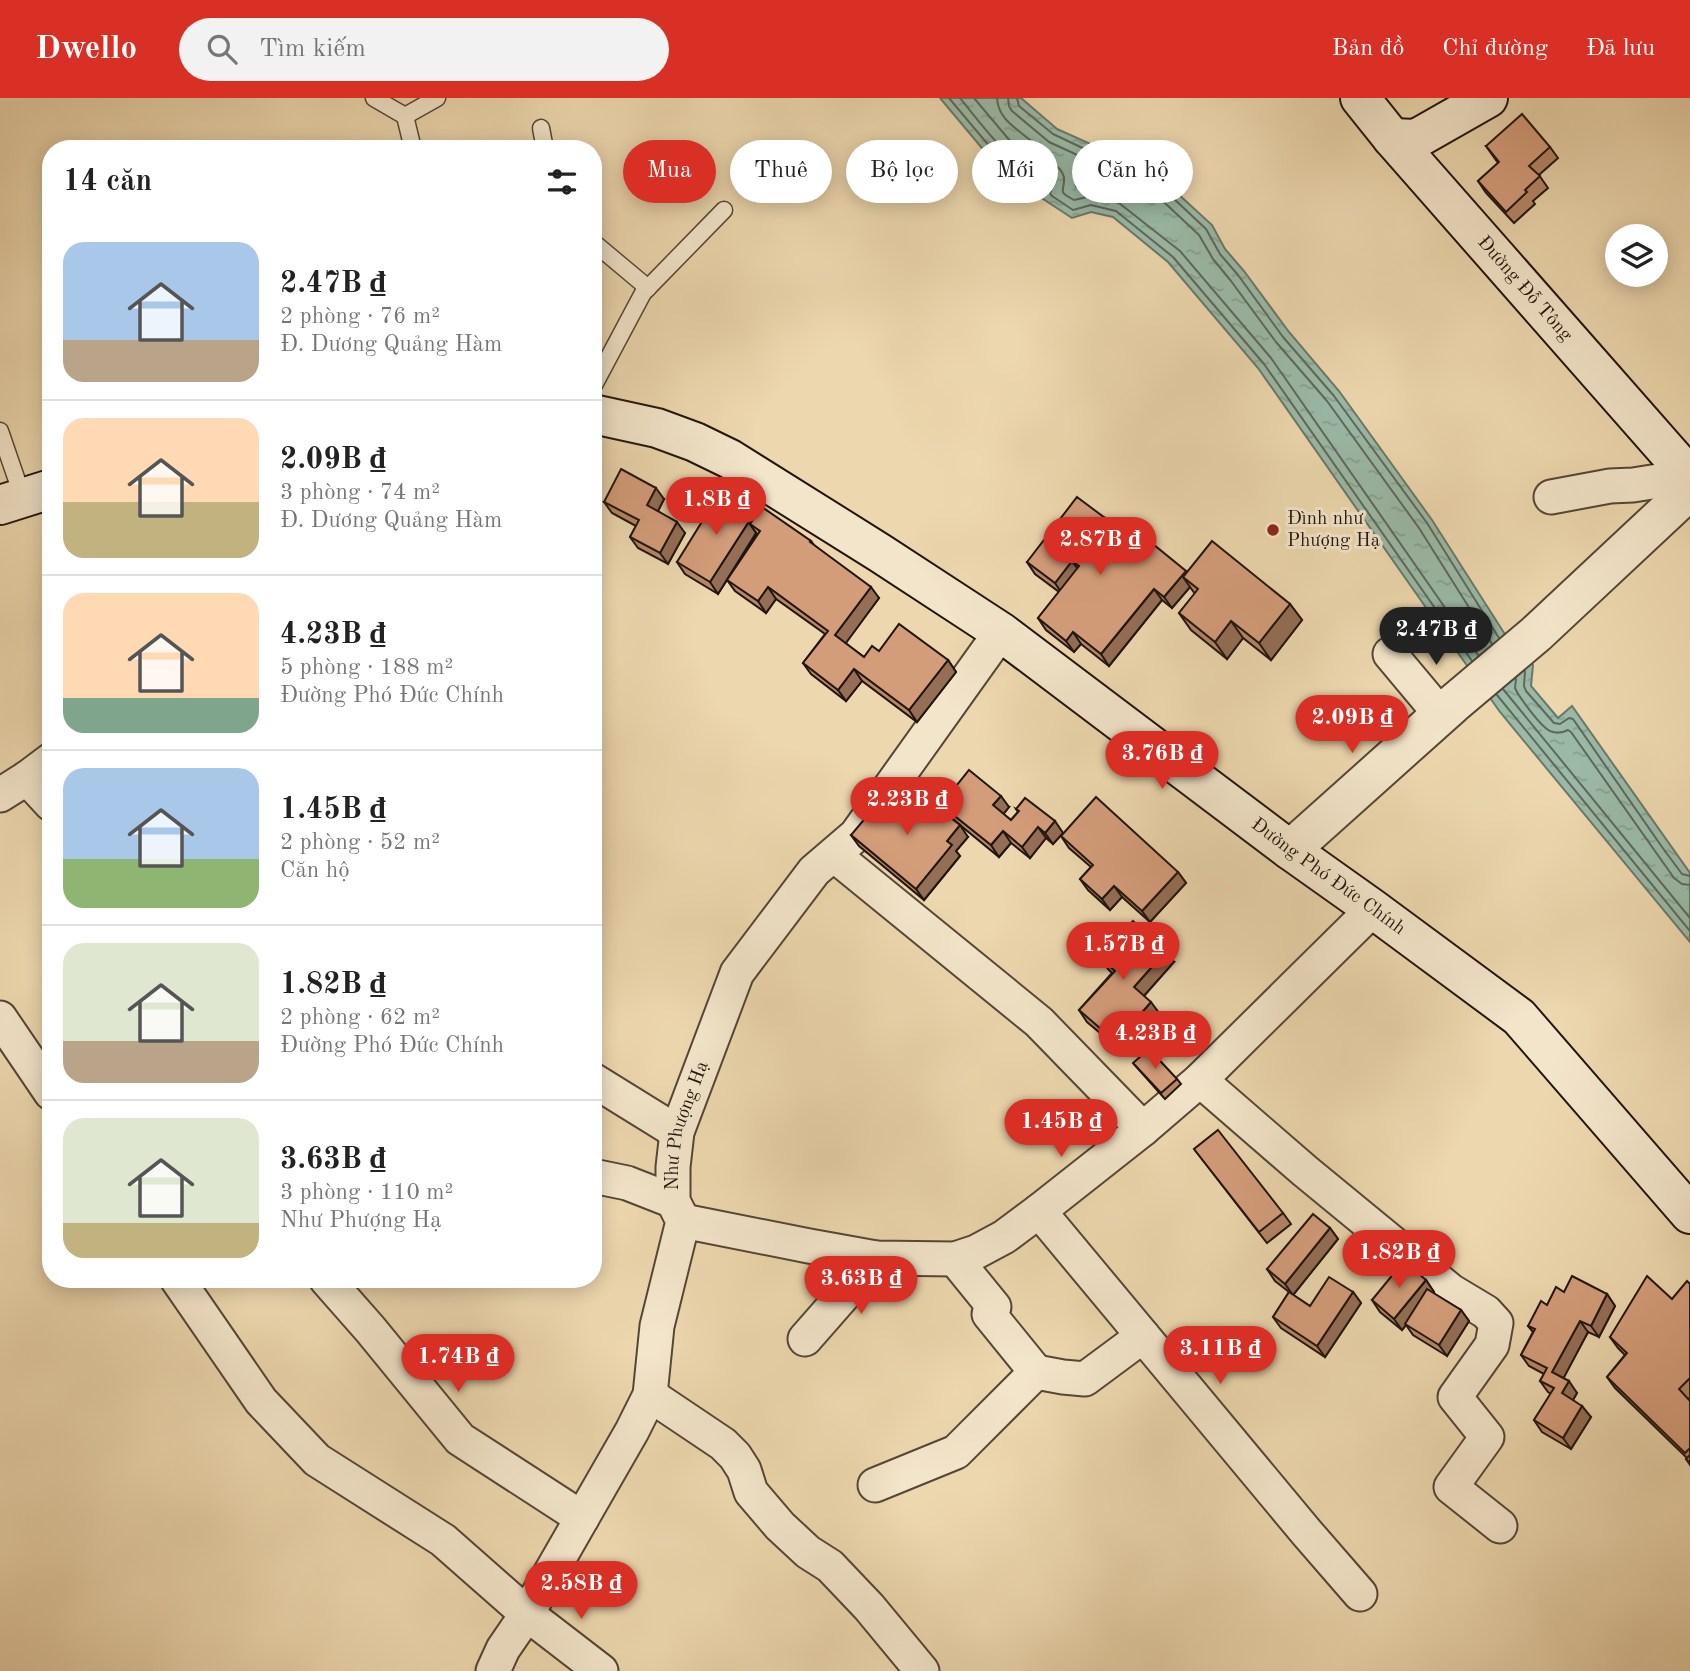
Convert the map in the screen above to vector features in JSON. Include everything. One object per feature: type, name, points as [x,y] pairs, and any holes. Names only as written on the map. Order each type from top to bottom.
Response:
[{"type":"main road","name":"Đường Đỗ Tông","points":[[1360,98],[1392,138],[1690,476]]},
{"type":"main road","points":[[1392,138],[1416,139],[1488,98]]},
{"type":"main road","name":"Đường Phó Đức Chính","points":[[602,416],[657,428],[730,459],[1001,632],[1290,850],[1519,1017],[1690,1214]]},
{"type":"main road","points":[[1290,850],[1536,634],[1690,491]]},
{"type":"street","points":[[1551,498],[1611,486],[1690,476]]},
{"type":"street","name":"Như Phượng Hạ","points":[[492,1671],[632,1431],[650,1395],[657,1326],[678,1211],[673,1167],[677,1132],[737,973],[814,871],[856,835],[1001,632]]},
{"type":"street","points":[[1390,654],[1447,710]]},
{"type":"street","points":[[26,777],[42,794]]},
{"type":"street","points":[[834,855],[1039,1022],[1143,1129]]},
{"type":"street","points":[[602,1177],[627,1183],[678,1211],[809,1246],[876,1258],[955,1259],[976,1252],[1004,1237],[1039,1211],[1200,1080],[1373,909]]},
{"type":"street","points":[[0,1018],[42,1080]]},
{"type":"street","points":[[1200,1080],[1451,1291],[1486,1312],[1496,1323],[1492,1345],[1455,1396],[1487,1437],[1451,1487],[1500,1526]]},
{"type":"street","points":[[602,1086],[677,1132]]},
{"type":"street","points":[[1039,1211],[1360,1594]]},
{"type":"street","points":[[805,1339],[876,1258]]},
{"type":"street","points":[[955,1259],[994,1307],[989,1314],[1037,1372],[1085,1379],[1143,1336]]},
{"type":"street","points":[[183,1288],[261,1401],[317,1461],[443,1540],[527,1614],[601,1671]]},
{"type":"street","points":[[334,1288],[450,1413],[460,1439],[582,1518]]},
{"type":"street","points":[[875,1485],[956,1452],[1037,1372]]},
{"type":"street","points":[[650,1395],[723,1444],[735,1456],[744,1470],[751,1492],[780,1526],[808,1552],[830,1566],[869,1607],[922,1671]]},
{"type":"lane","points":[[374,98],[405,116],[411,140]]},
{"type":"lane","points":[[405,116],[437,98]]},
{"type":"lane","points":[[541,128],[543,140]]},
{"type":"lane","points":[[602,370],[643,293],[724,210]]},
{"type":"lane","points":[[602,250],[648,288]]},
{"type":"lane","points":[[0,431],[24,497]]},
{"type":"water","points":[[940,98],[1021,98],[1057,129],[1081,140],[1072,140],[1072,203],[1188,203],[1212,225],[1225,249],[1339,391],[1432,520],[1506,636],[1533,665],[1531,686],[1558,718],[1572,706],[1690,873],[1690,942],[1500,712],[1258,368],[1168,262],[1113,217],[1091,212],[1072,218],[1049,203],[1058,203],[1058,140],[975,140]]},
{"type":"building","points":[[1522,114],[1550,147],[1529,166],[1540,176],[1506,212],[1478,181],[1499,162],[1486,146]]},
{"type":"building","points":[[621,469],[656,488],[647,505],[677,522],[660,553],[630,537],[639,520],[604,502]]},
{"type":"building","points":[[721,491],[755,512],[710,582],[677,562]]},
{"type":"building","points":[[1077,497],[1105,518],[1090,538],[1105,549],[1127,523],[1186,571],[1164,597],[1154,589],[1101,654],[1073,632],[1066,641],[1038,618],[1079,566],[1072,561],[1055,583],[1027,562]]},
{"type":"building","points":[[762,507],[871,587],[835,635],[864,657],[872,646],[879,651],[899,624],[948,660],[909,710],[854,669],[838,690],[803,663],[828,631],[768,587],[758,601],[727,580],[760,531],[750,524]]},
{"type":"building","points":[[1212,541],[1290,604],[1259,643],[1231,621],[1215,642],[1179,613],[1198,589],[1183,577]]},
{"type":"building","points":[[969,770],[1001,796],[993,805],[1011,820],[1025,798],[1055,821],[1045,833],[1038,827],[1022,847],[1003,831],[991,845],[941,805]]},
{"type":"building","points":[[888,791],[917,816],[929,801],[960,825],[947,841],[952,845],[916,889],[851,835]]},
{"type":"building","points":[[1096,797],[1178,872],[1142,911],[1114,886],[1102,899],[1080,879],[1093,865],[1061,836]]},
{"type":"building","points":[[1133,921],[1166,951],[1134,987],[1151,1002],[1116,1042],[1079,1010],[1115,971],[1100,958]]},
{"type":"building","points":[[1149,1049],[1177,1079],[1161,1093],[1133,1063]]},
{"type":"building","points":[[1218,1130],[1283,1213],[1259,1232],[1194,1149]]},
{"type":"building","points":[[1313,1214],[1330,1228],[1285,1284],[1267,1269]]},
{"type":"building","points":[[1404,1261],[1426,1280],[1394,1319],[1372,1300]]},
{"type":"building","points":[[1572,1276],[1607,1294],[1591,1326],[1580,1321],[1552,1372],[1569,1381],[1562,1393],[1582,1406],[1563,1438],[1534,1420],[1554,1388],[1540,1381],[1547,1368],[1521,1355],[1535,1329],[1528,1326],[1541,1301],[1547,1305],[1556,1287],[1564,1292]]},
{"type":"building","points":[[1647,1276],[1672,1299],[1687,1281],[1690,1284],[1690,1378],[1679,1389],[1690,1401],[1690,1448],[1685,1453],[1607,1377],[1627,1353],[1610,1337]]},
{"type":"building","points":[[1329,1277],[1353,1292],[1317,1346],[1273,1317],[1289,1292],[1310,1306]]},
{"type":"building","points":[[1427,1289],[1461,1310],[1439,1345],[1405,1324]]},
{"type":"place","name":"Đình như Phượng Hạ","points":[[1273,530]]}]
